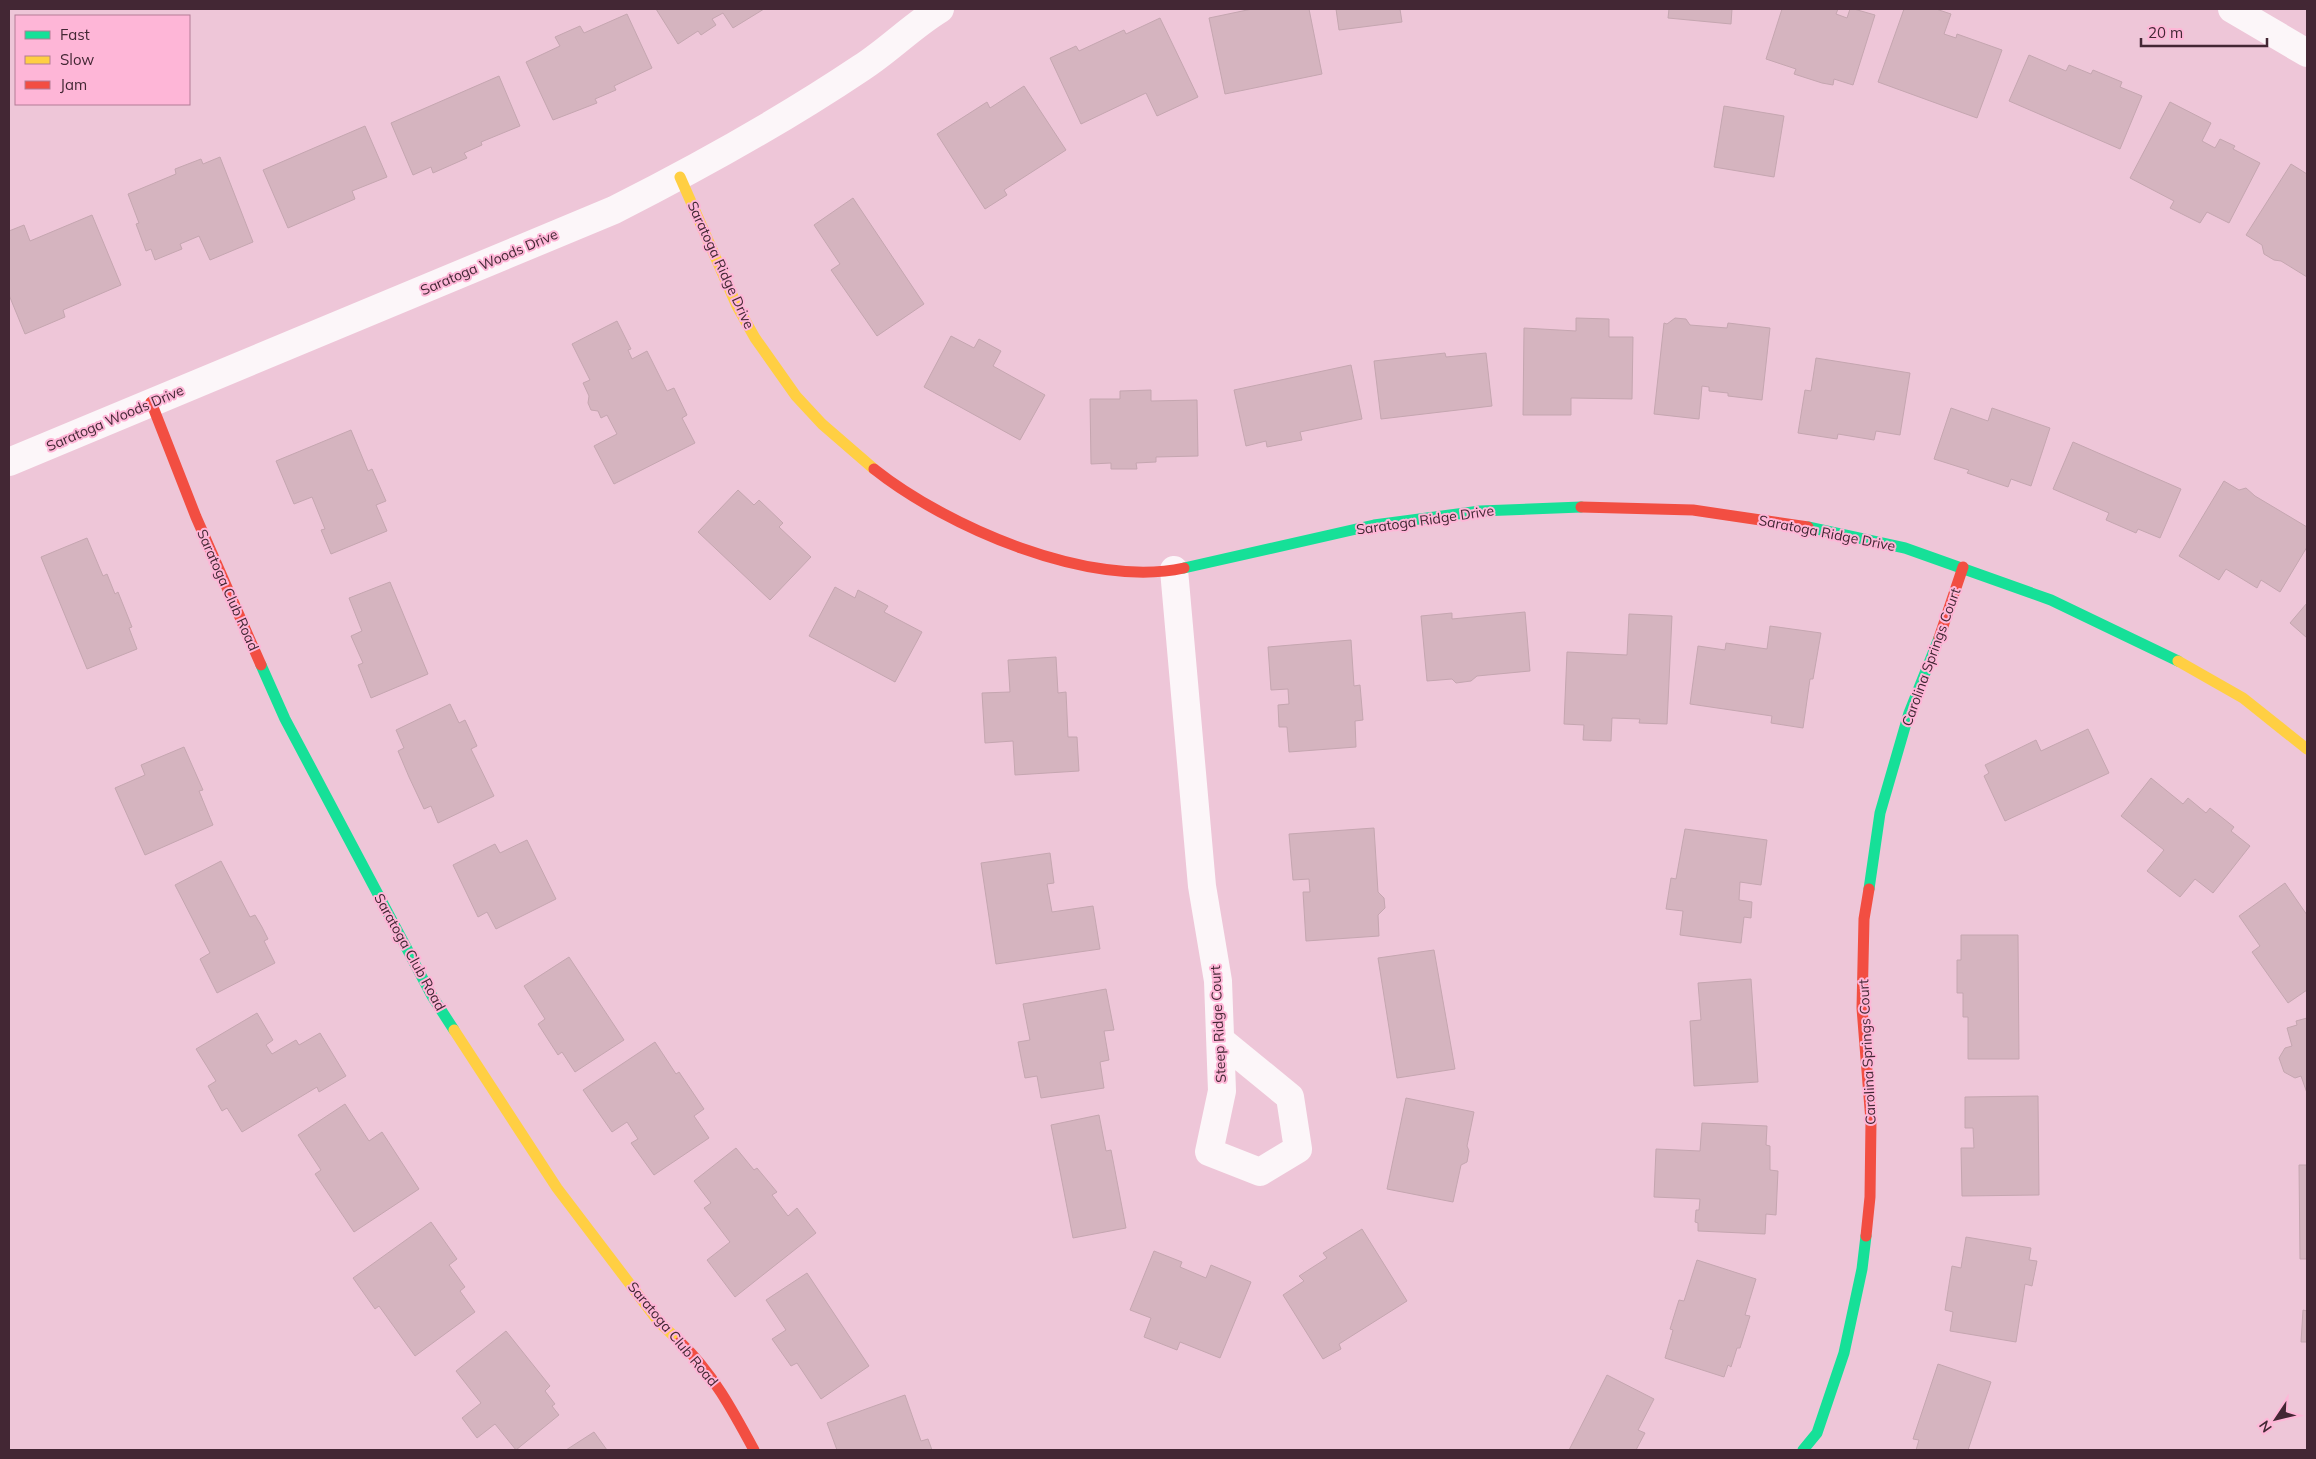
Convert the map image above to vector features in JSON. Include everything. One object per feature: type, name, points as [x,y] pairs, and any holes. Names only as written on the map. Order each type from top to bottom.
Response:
[{"type":"street","name":"Saratoga Woods Drive","points":[[9,462],[614,210],[680,177],[799,110],[866,66],[940,9]]},
{"type":"street","points":[[2232,9],[2307,53]]},
{"type":"street","name":"Saratoga Ridge Drive","points":[[680,177],[714,249],[722,274],[754,336],[796,396],[844,446],[896,487],[955,522],[1012,546],[1078,564],[1152,573],[1174,570],[1374,525],[1480,511],[1596,506],[1693,510],[1796,524],[1905,548],[2051,600],[2173,658],[2243,698],[2307,749]]},
{"type":"street","name":"Saratoga Club Road","points":[[151,402],[196,516],[285,719],[432,996],[557,1188],[658,1321],[691,1352],[726,1398],[754,1450]]},
{"type":"street","name":"Carolina Springs Court","points":[[1803,1450],[1817,1433],[1844,1353],[1862,1270],[1870,1187],[1871,1121],[1862,1008],[1864,919],[1880,813],[1909,713],[1935,649],[1963,568]]},
{"type":"street","name":"Steep Ridge Court","points":[[1174,570],[1202,886],[1218,981],[1222,1091],[1209,1152],[1260,1172],[1298,1149],[1290,1098],[1224,1043]]},
{"type":"building","points":[[656,9],[764,9],[733,28],[723,13],[712,19],[716,25],[701,35],[698,31],[678,44]]},
{"type":"building","points":[[1252,9],[1309,9],[1322,74],[1225,94],[1209,18]]},
{"type":"building","points":[[1336,9],[1400,9],[1402,22],[1339,30]]},
{"type":"building","points":[[1669,9],[1732,9],[1731,24],[1668,18]]},
{"type":"building","points":[[1782,9],[1838,9],[1836,14],[1847,18],[1850,9],[1875,15],[1853,85],[1834,79],[1833,85],[1822,83],[1794,74],[1796,69],[1766,59]]},
{"type":"building","points":[[1904,9],[1936,9],[1951,14],[1944,34],[1956,38],[1957,34],[2002,50],[1977,118],[1878,82]]},
{"type":"building","points":[[627,14],[652,68],[614,86],[616,90],[595,99],[597,103],[553,120],[526,62],[560,46],[555,37],[580,26],[584,33]]},
{"type":"building","points":[[1160,18],[1198,97],[1157,116],[1146,93],[1081,124],[1050,58],[1076,46],[1079,51],[1124,30],[1126,34]]},
{"type":"building","points":[[2029,55],[2066,71],[2069,65],[2091,74],[2093,70],[2122,82],[2120,87],[2142,96],[2120,149],[2009,101]]},
{"type":"building","points":[[499,76],[520,126],[481,142],[482,145],[464,153],[467,158],[433,173],[431,167],[413,175],[391,123]]},
{"type":"building","points":[[1024,86],[1066,150],[1004,190],[1007,195],[985,209],[937,134],[987,102],[990,108]]},
{"type":"building","points":[[2170,102],[2211,123],[2202,141],[2215,148],[2220,139],[2235,146],[2233,149],[2260,163],[2229,223],[2207,212],[2200,223],[2170,208],[2174,201],[2130,178]]},
{"type":"building","points":[[1724,106],[1784,116],[1774,177],[1714,167]]},
{"type":"building","points":[[365,126],[387,177],[352,191],[355,199],[288,228],[263,170]]},
{"type":"building","points":[[220,157],[253,242],[210,260],[199,236],[180,244],[182,249],[155,260],[151,249],[146,251],[136,224],[139,223],[128,194],[176,174],[175,169],[201,159],[203,164]]},
{"type":"building","points":[[2291,164],[2307,174],[2307,277],[2281,261],[2274,260],[2264,254],[2262,245],[2246,235]]},
{"type":"building","points":[[853,198],[924,304],[877,336],[831,270],[840,264],[814,225]]},
{"type":"building","points":[[92,215],[121,285],[63,310],[65,317],[25,334],[9,295],[9,231],[24,225],[30,241]]},
{"type":"building","points":[[1576,318],[1609,319],[1609,337],[1633,337],[1632,399],[1571,398],[1571,415],[1523,415],[1524,328],[1576,331]]},
{"type":"building","points":[[1675,318],[1686,319],[1690,325],[1727,328],[1728,323],[1770,328],[1762,400],[1728,396],[1728,393],[1709,391],[1709,387],[1702,386],[1699,419],[1654,414],[1664,323],[1667,324]]},
{"type":"building","points":[[617,321],[631,349],[628,350],[632,359],[647,351],[667,391],[674,388],[687,415],[682,418],[695,443],[614,484],[594,446],[617,434],[607,415],[601,418],[598,411],[591,410],[588,403],[589,396],[583,383],[590,380],[572,344]]},
{"type":"building","points":[[951,336],[974,348],[979,339],[1001,351],[993,366],[1045,395],[1020,440],[924,387]]},
{"type":"building","points":[[1445,353],[1446,357],[1486,353],[1492,406],[1381,419],[1374,361]]},
{"type":"building","points":[[1816,358],[1910,373],[1900,435],[1876,431],[1874,440],[1838,434],[1837,439],[1798,433],[1805,390],[1811,391]]},
{"type":"building","points":[[1351,365],[1362,419],[1300,432],[1302,440],[1267,447],[1266,441],[1246,446],[1234,390]]},
{"type":"building","points":[[1151,390],[1151,401],[1197,400],[1198,456],[1156,457],[1156,462],[1136,463],[1137,469],[1111,469],[1111,463],[1091,464],[1090,399],[1120,399],[1120,391]]},
{"type":"building","points":[[1951,408],[1988,421],[1992,408],[2050,428],[2031,486],[2011,479],[2008,487],[1967,473],[1969,470],[1934,459]]},
{"type":"building","points":[[351,430],[368,471],[372,469],[386,501],[376,505],[387,531],[331,554],[321,530],[325,529],[312,497],[294,504],[276,461]]},
{"type":"building","points":[[2073,442],[2181,489],[2160,538],[2138,529],[2136,533],[2106,520],[2109,513],[2053,489]]},
{"type":"building","points":[[2224,481],[2239,490],[2246,488],[2255,496],[2307,527],[2307,547],[2280,592],[2261,580],[2257,588],[2226,569],[2219,580],[2179,556]]},
{"type":"building","points":[[738,490],[754,505],[759,500],[783,523],[779,527],[811,557],[770,600],[698,532]]},
{"type":"building","points":[[87,538],[103,576],[107,574],[115,594],[118,592],[132,627],[129,628],[137,649],[87,669],[41,557]]},
{"type":"building","points":[[390,582],[428,674],[371,698],[358,665],[363,663],[351,636],[362,631],[349,598]]},
{"type":"building","points":[[835,587],[855,598],[858,590],[888,606],[884,612],[922,632],[895,682],[809,636]]},
{"type":"building","points":[[2307,603],[2307,638],[2290,623]]},
{"type":"building","points":[[1525,612],[1530,671],[1477,676],[1471,681],[1456,683],[1452,679],[1427,681],[1421,616],[1452,613],[1452,619]]},
{"type":"building","points":[[1629,614],[1672,616],[1667,724],[1639,723],[1640,719],[1612,718],[1611,741],[1583,740],[1584,725],[1564,724],[1567,652],[1627,655]]},
{"type":"building","points":[[1770,626],[1821,633],[1813,679],[1810,679],[1803,728],[1771,723],[1772,716],[1690,704],[1698,646],[1725,650],[1726,643],[1767,649]]},
{"type":"building","points":[[1351,640],[1354,686],[1360,685],[1363,720],[1355,721],[1356,747],[1289,752],[1287,727],[1279,727],[1278,705],[1289,704],[1288,689],[1271,690],[1268,647]]},
{"type":"building","points":[[1056,657],[1058,693],[1066,692],[1068,737],[1077,737],[1079,771],[1015,775],[1013,741],[985,743],[982,693],[1010,692],[1008,660]]},
{"type":"building","points":[[450,704],[459,723],[465,720],[477,746],[471,749],[494,796],[438,823],[431,806],[424,809],[409,777],[398,751],[404,748],[396,730]]},
{"type":"building","points":[[2088,729],[2109,773],[2005,821],[1984,776],[1989,773],[1985,765],[2036,740],[2041,751]]},
{"type":"building","points":[[184,747],[203,790],[199,791],[213,825],[145,855],[115,788],[145,775],[141,765]]},
{"type":"building","points":[[2151,778],[2183,804],[2188,798],[2206,813],[2210,808],[2234,827],[2231,831],[2250,846],[2213,893],[2195,879],[2180,897],[2147,871],[2164,850],[2121,816]]},
{"type":"building","points":[[1374,828],[1378,892],[1384,898],[1385,908],[1378,915],[1379,936],[1306,941],[1303,892],[1310,892],[1309,879],[1293,880],[1289,834]]},
{"type":"building","points":[[1685,829],[1767,840],[1761,885],[1740,882],[1739,900],[1752,902],[1751,918],[1744,917],[1741,943],[1680,935],[1683,911],[1666,909],[1671,878],[1676,879]]},
{"type":"building","points":[[527,840],[556,899],[496,929],[487,912],[478,917],[453,865],[495,844],[500,853]]},
{"type":"building","points":[[1050,853],[1054,883],[1047,884],[1052,912],[1093,906],[1100,949],[996,964],[981,863]]},
{"type":"building","points":[[221,861],[250,917],[255,915],[262,927],[268,939],[264,941],[275,963],[217,993],[200,959],[210,953],[175,885]]},
{"type":"building","points":[[2285,883],[2307,915],[2307,990],[2288,1003],[2252,952],[2260,946],[2239,916]]},
{"type":"building","points":[[1961,935],[2018,935],[2019,1059],[1968,1059],[1968,1017],[1963,1017],[1963,993],[1957,993],[1957,960],[1961,960]]},
{"type":"building","points":[[1434,950],[1455,1069],[1397,1078],[1378,958]]},
{"type":"building","points":[[569,957],[624,1040],[575,1072],[562,1052],[558,1055],[538,1024],[545,1019],[524,986]]},
{"type":"building","points":[[1751,979],[1758,1082],[1694,1086],[1690,1021],[1701,1020],[1698,983]]},
{"type":"building","points":[[1106,989],[1114,1030],[1104,1031],[1109,1060],[1100,1062],[1104,1088],[1041,1098],[1037,1076],[1025,1078],[1018,1042],[1030,1040],[1023,1004]]},
{"type":"building","points":[[257,1013],[273,1040],[266,1045],[272,1054],[296,1040],[299,1045],[320,1033],[346,1076],[319,1092],[317,1087],[242,1132],[227,1108],[222,1111],[208,1086],[216,1081],[196,1049]]},
{"type":"building","points":[[2307,1018],[2307,1093],[2301,1076],[2295,1078],[2284,1072],[2279,1058],[2285,1048],[2292,1046],[2287,1028],[2297,1025],[2296,1021]]},
{"type":"building","points":[[655,1042],[676,1074],[679,1072],[704,1109],[694,1116],[709,1138],[654,1175],[631,1143],[638,1139],[627,1122],[612,1132],[583,1090]]},
{"type":"building","points":[[2038,1096],[2039,1195],[1962,1196],[1961,1148],[1974,1148],[1973,1128],[1965,1128],[1965,1097]]},
{"type":"building","points":[[1406,1098],[1474,1112],[1467,1146],[1469,1151],[1467,1162],[1461,1165],[1453,1202],[1387,1189]]},
{"type":"building","points":[[345,1104],[369,1141],[382,1132],[419,1189],[354,1232],[315,1174],[321,1170],[298,1135]]},
{"type":"building","points":[[1099,1115],[1106,1151],[1111,1150],[1126,1228],[1073,1238],[1051,1125]]},
{"type":"building","points":[[1702,1123],[1767,1126],[1766,1145],[1770,1146],[1770,1170],[1778,1171],[1776,1215],[1766,1214],[1765,1234],[1698,1231],[1698,1223],[1695,1222],[1696,1210],[1699,1210],[1700,1199],[1654,1197],[1656,1149],[1700,1151]]},
{"type":"building","points":[[736,1148],[754,1170],[757,1168],[777,1192],[772,1195],[788,1216],[797,1208],[816,1233],[735,1297],[707,1260],[730,1242],[704,1208],[711,1203],[694,1181]]},
{"type":"building","points":[[2299,1165],[2307,1165],[2307,1259],[2300,1259]]},
{"type":"building","points":[[431,1222],[457,1259],[449,1265],[465,1287],[460,1291],[475,1312],[415,1356],[379,1306],[375,1309],[353,1278]]},
{"type":"building","points":[[1362,1229],[1407,1301],[1339,1344],[1341,1349],[1323,1359],[1283,1295],[1304,1281],[1299,1276],[1327,1258],[1323,1253]]},
{"type":"building","points":[[1966,1237],[2031,1248],[2029,1260],[2037,1261],[2032,1286],[2025,1284],[2016,1342],[1950,1331],[1953,1312],[1945,1310],[1952,1266],[1961,1268]]},
{"type":"building","points":[[1154,1251],[1182,1262],[1180,1267],[1206,1278],[1211,1265],[1251,1282],[1220,1358],[1180,1342],[1177,1350],[1144,1337],[1151,1318],[1130,1310]]},
{"type":"building","points":[[1697,1260],[1756,1279],[1745,1315],[1750,1316],[1740,1348],[1737,1348],[1731,1367],[1728,1365],[1724,1377],[1665,1358],[1673,1330],[1670,1329],[1679,1300],[1684,1301]]},
{"type":"building","points":[[807,1273],[869,1366],[821,1399],[797,1363],[791,1366],[772,1339],[786,1330],[766,1300]]},
{"type":"building","points":[[2303,1310],[2307,1311],[2307,1342],[2301,1342]]},
{"type":"building","points":[[506,1331],[550,1386],[545,1391],[555,1404],[552,1406],[559,1415],[516,1450],[495,1424],[477,1438],[462,1418],[481,1403],[456,1371]]},
{"type":"building","points":[[1938,1364],[1991,1382],[1968,1450],[1916,1450],[1919,1440],[1913,1439]]},
{"type":"building","points":[[1607,1375],[1654,1399],[1638,1430],[1645,1433],[1636,1450],[1569,1450]]},
{"type":"building","points":[[905,1395],[921,1441],[928,1439],[932,1450],[837,1450],[827,1423]]},
{"type":"building","points":[[594,1432],[607,1450],[566,1450]]},
{"type":"traffic: fast","points":[[1184,568],[1374,525],[1480,511],[1581,507]]},
{"type":"traffic: fast","points":[[1808,527],[1905,548],[2051,600],[2178,661]]},
{"type":"traffic: fast","points":[[1869,889],[1880,813],[1909,713],[1939,638]]},
{"type":"traffic: fast","points":[[261,665],[285,719],[432,996],[454,1030]]},
{"type":"traffic: fast","points":[[1803,1450],[1817,1433],[1844,1353],[1862,1269],[1866,1236]]},
{"type":"traffic: slow","points":[[680,177],[737,306],[755,338],[796,396],[822,424],[874,469]]},
{"type":"traffic: slow","points":[[2178,661],[2243,698],[2307,749]]},
{"type":"traffic: slow","points":[[454,1030],[557,1188],[658,1321],[680,1342]]},
{"type":"traffic: jam","points":[[151,402],[196,517],[261,665]]},
{"type":"traffic: jam","points":[[874,469],[904,491],[940,512],[979,531],[1021,548],[1064,561],[1106,570],[1147,572],[1184,568]]},
{"type":"traffic: jam","points":[[1581,507],[1693,510],[1808,527]]},
{"type":"traffic: jam","points":[[1939,638],[1963,567]]},
{"type":"traffic: jam","points":[[1866,1236],[1870,1197],[1871,1121],[1862,1008],[1864,919],[1869,889]]},
{"type":"traffic: jam","points":[[680,1342],[712,1379],[754,1450]]}]
